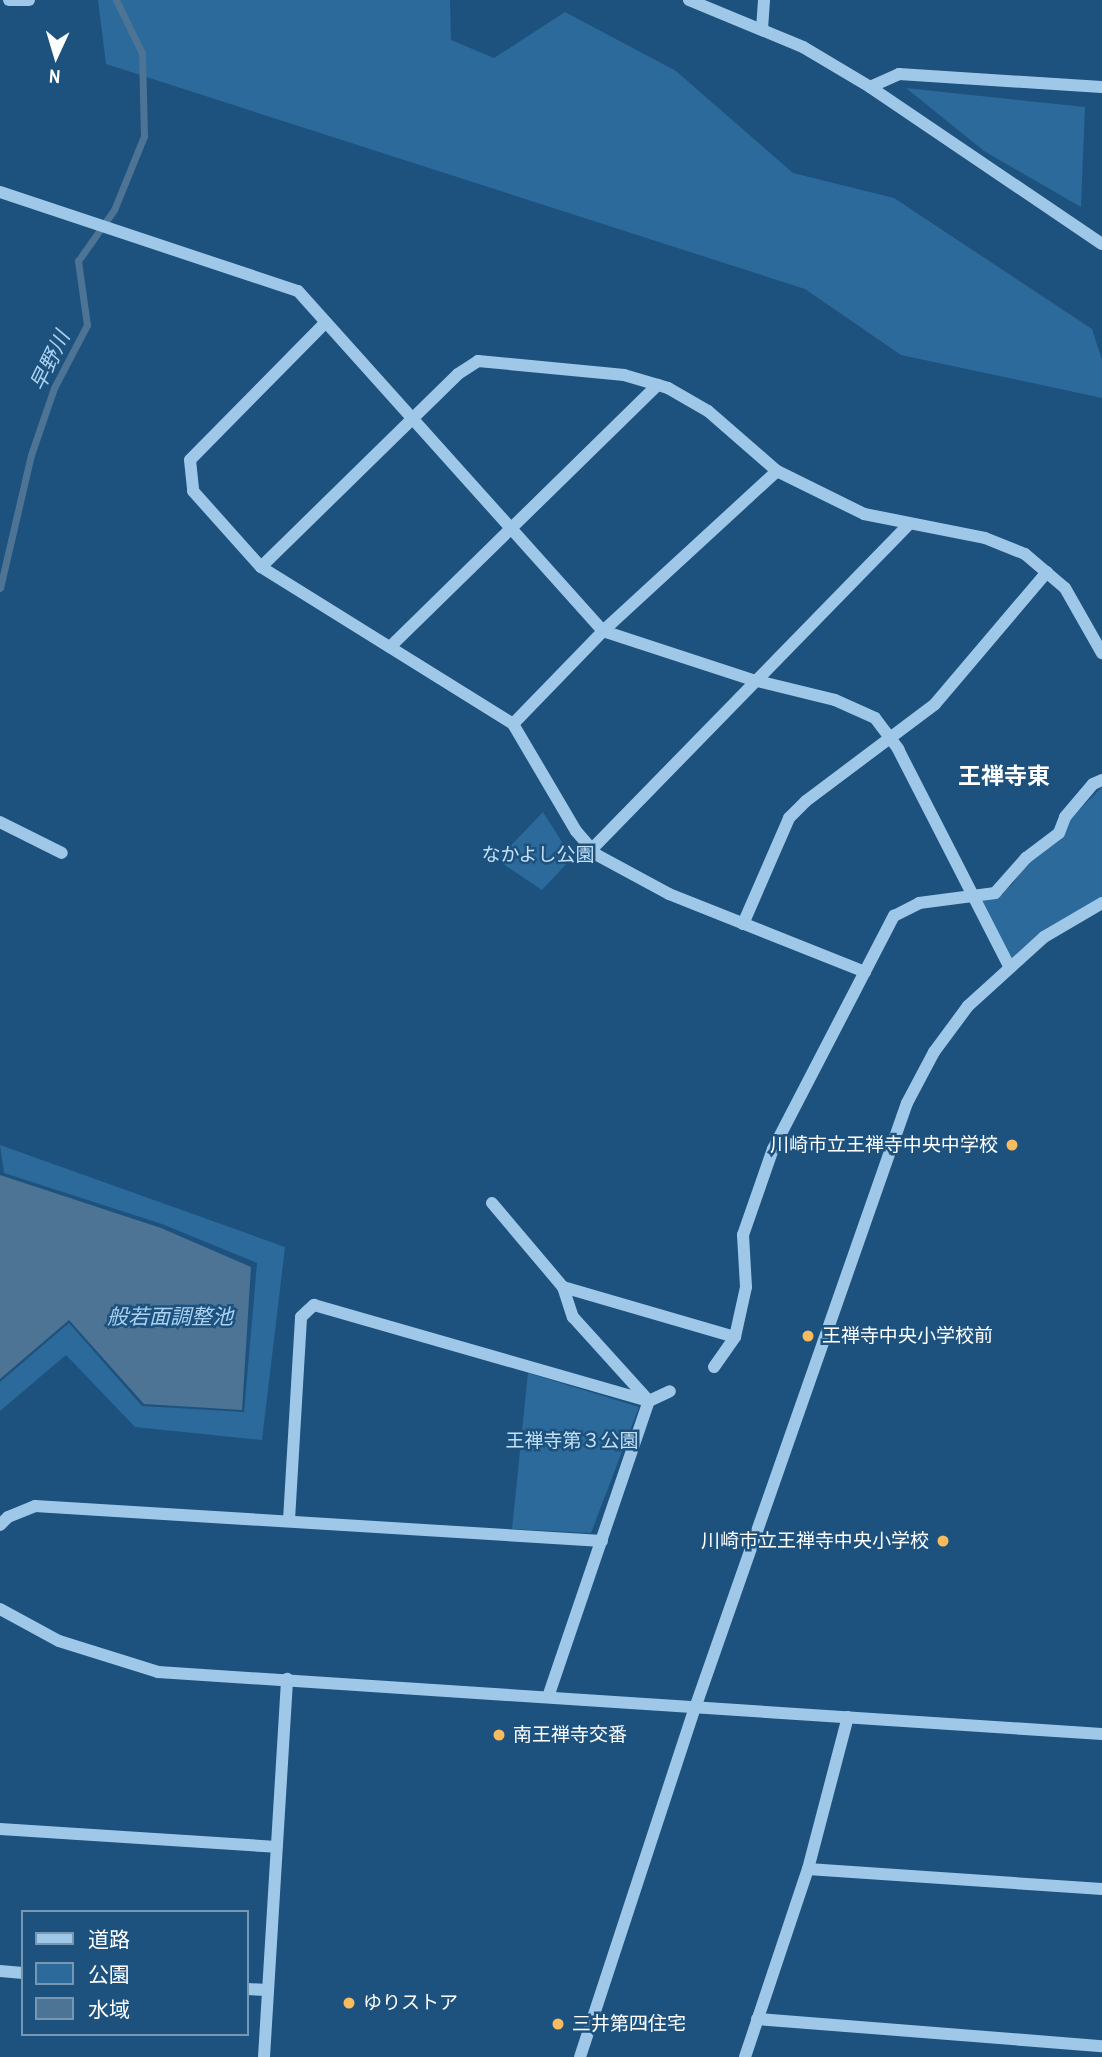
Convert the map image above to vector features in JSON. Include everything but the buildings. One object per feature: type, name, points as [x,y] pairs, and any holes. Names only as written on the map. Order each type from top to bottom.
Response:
[{"type":"street","points":[[9,0],[29,0]]},
{"type":"street","points":[[689,0],[762,29],[870,87],[1096,231],[1102,244]]},
{"type":"street","points":[[762,29],[764,0]]},
{"type":"street","points":[[870,87],[899,74],[1102,87]]},
{"type":"street","points":[[0,192],[298,291],[604,631],[753,680],[835,700],[875,718],[891,739],[1009,966]]},
{"type":"street","points":[[325,323],[190,460],[193,491],[261,567],[513,724],[576,831],[592,849],[636,879],[865,972]]},
{"type":"street","points":[[261,567],[458,374],[478,361],[624,376],[657,385],[708,411],[777,471],[864,514],[907,526],[985,538],[1025,554],[1065,588],[1102,653]]},
{"type":"street","points":[[390,647],[657,385]]},
{"type":"street","points":[[513,724],[604,631],[777,471]]},
{"type":"street","points":[[592,849],[753,680],[907,526]]},
{"type":"street","points":[[743,924],[789,818],[806,801],[935,704],[975,662],[1047,572]]},
{"type":"street","points":[[714,1367],[735,1337],[746,1287],[743,1235],[773,1149],[894,916],[919,903],[975,898],[995,893],[1009,883],[1026,858],[1059,833],[1065,817],[1080,805],[1093,784],[1102,780]]},
{"type":"street","points":[[0,822],[62,853]]},
{"type":"street","points":[[580,2057],[695,1708],[907,1103],[934,1052],[968,1006],[1009,966],[1053,931],[1102,903]]},
{"type":"street","points":[[492,1203],[563,1287],[573,1317],[649,1401]]},
{"type":"street","points":[[563,1287],[735,1337]]},
{"type":"street","points":[[289,1520],[301,1317],[314,1305],[649,1401],[670,1391]]},
{"type":"street","points":[[548,1697],[649,1401]]},
{"type":"street","points":[[0,1525],[8,1517],[35,1506],[601,1541]]},
{"type":"street","points":[[0,1609],[59,1641],[109,1660],[158,1672],[1102,1734]]},
{"type":"street","points":[[264,2057],[287,1679]]},
{"type":"street","points":[[745,2057],[808,1869],[848,1717]]},
{"type":"street","points":[[0,1829],[276,1847]]},
{"type":"street","points":[[808,1869],[1102,1889]]},
{"type":"street","points":[[0,1971],[21,1973]]},
{"type":"street","points":[[248,1989],[268,1990]]},
{"type":"street","points":[[757,2019],[1102,2046]]},
{"type":"green space","points":[[98,0],[450,0],[451,40],[494,58],[565,12],[676,71],[793,173],[894,198],[1092,329],[1102,360],[1102,398],[901,355],[805,289],[106,64]]},
{"type":"green space","points":[[906,88],[1085,107],[1081,207],[984,151]]},
{"type":"green space","points":[[1102,787],[1102,899],[1040,935],[1011,960],[977,901],[997,896],[1012,885],[1029,860]]},
{"type":"green space","name":"なかよし公園","points":[[543,812],[572,858],[542,890],[497,860]]},
{"type":"green space","points":[[0,1145],[285,1247],[262,1440],[135,1427],[66,1355],[0,1411],[0,1382],[69,1323],[142,1406],[244,1412],[257,1263],[162,1224],[4,1173]]},
{"type":"green space","name":"王禅寺第３公園","points":[[528,1373],[639,1407],[591,1533],[512,1529]]},
{"type":"water","name":"般若面調整池","points":[[0,1175],[161,1228],[251,1267],[242,1410],[144,1404],[69,1320],[0,1379]]},
{"type":"waterway","name":"早野川","points":[[0,588],[31,455],[54,388],[87,325],[78,261],[114,210],[144,136],[142,53],[116,0]]},
{"type":"place","name":"川崎市立王禅寺中央中学校","points":[[1012,1145]]},
{"type":"place","name":"王禅寺中央小学校前","points":[[808,1336]]},
{"type":"place","name":"川崎市立王禅寺中央小学校","points":[[943,1541]]},
{"type":"place","name":"南王禅寺交番","points":[[499,1735]]},
{"type":"place","name":"ゆりストア","points":[[349,2003]]},
{"type":"place","name":"三井第四住宅","points":[[558,2024]]},
{"type":"district","name":"王禅寺東","points":[[1004,776]]}]
